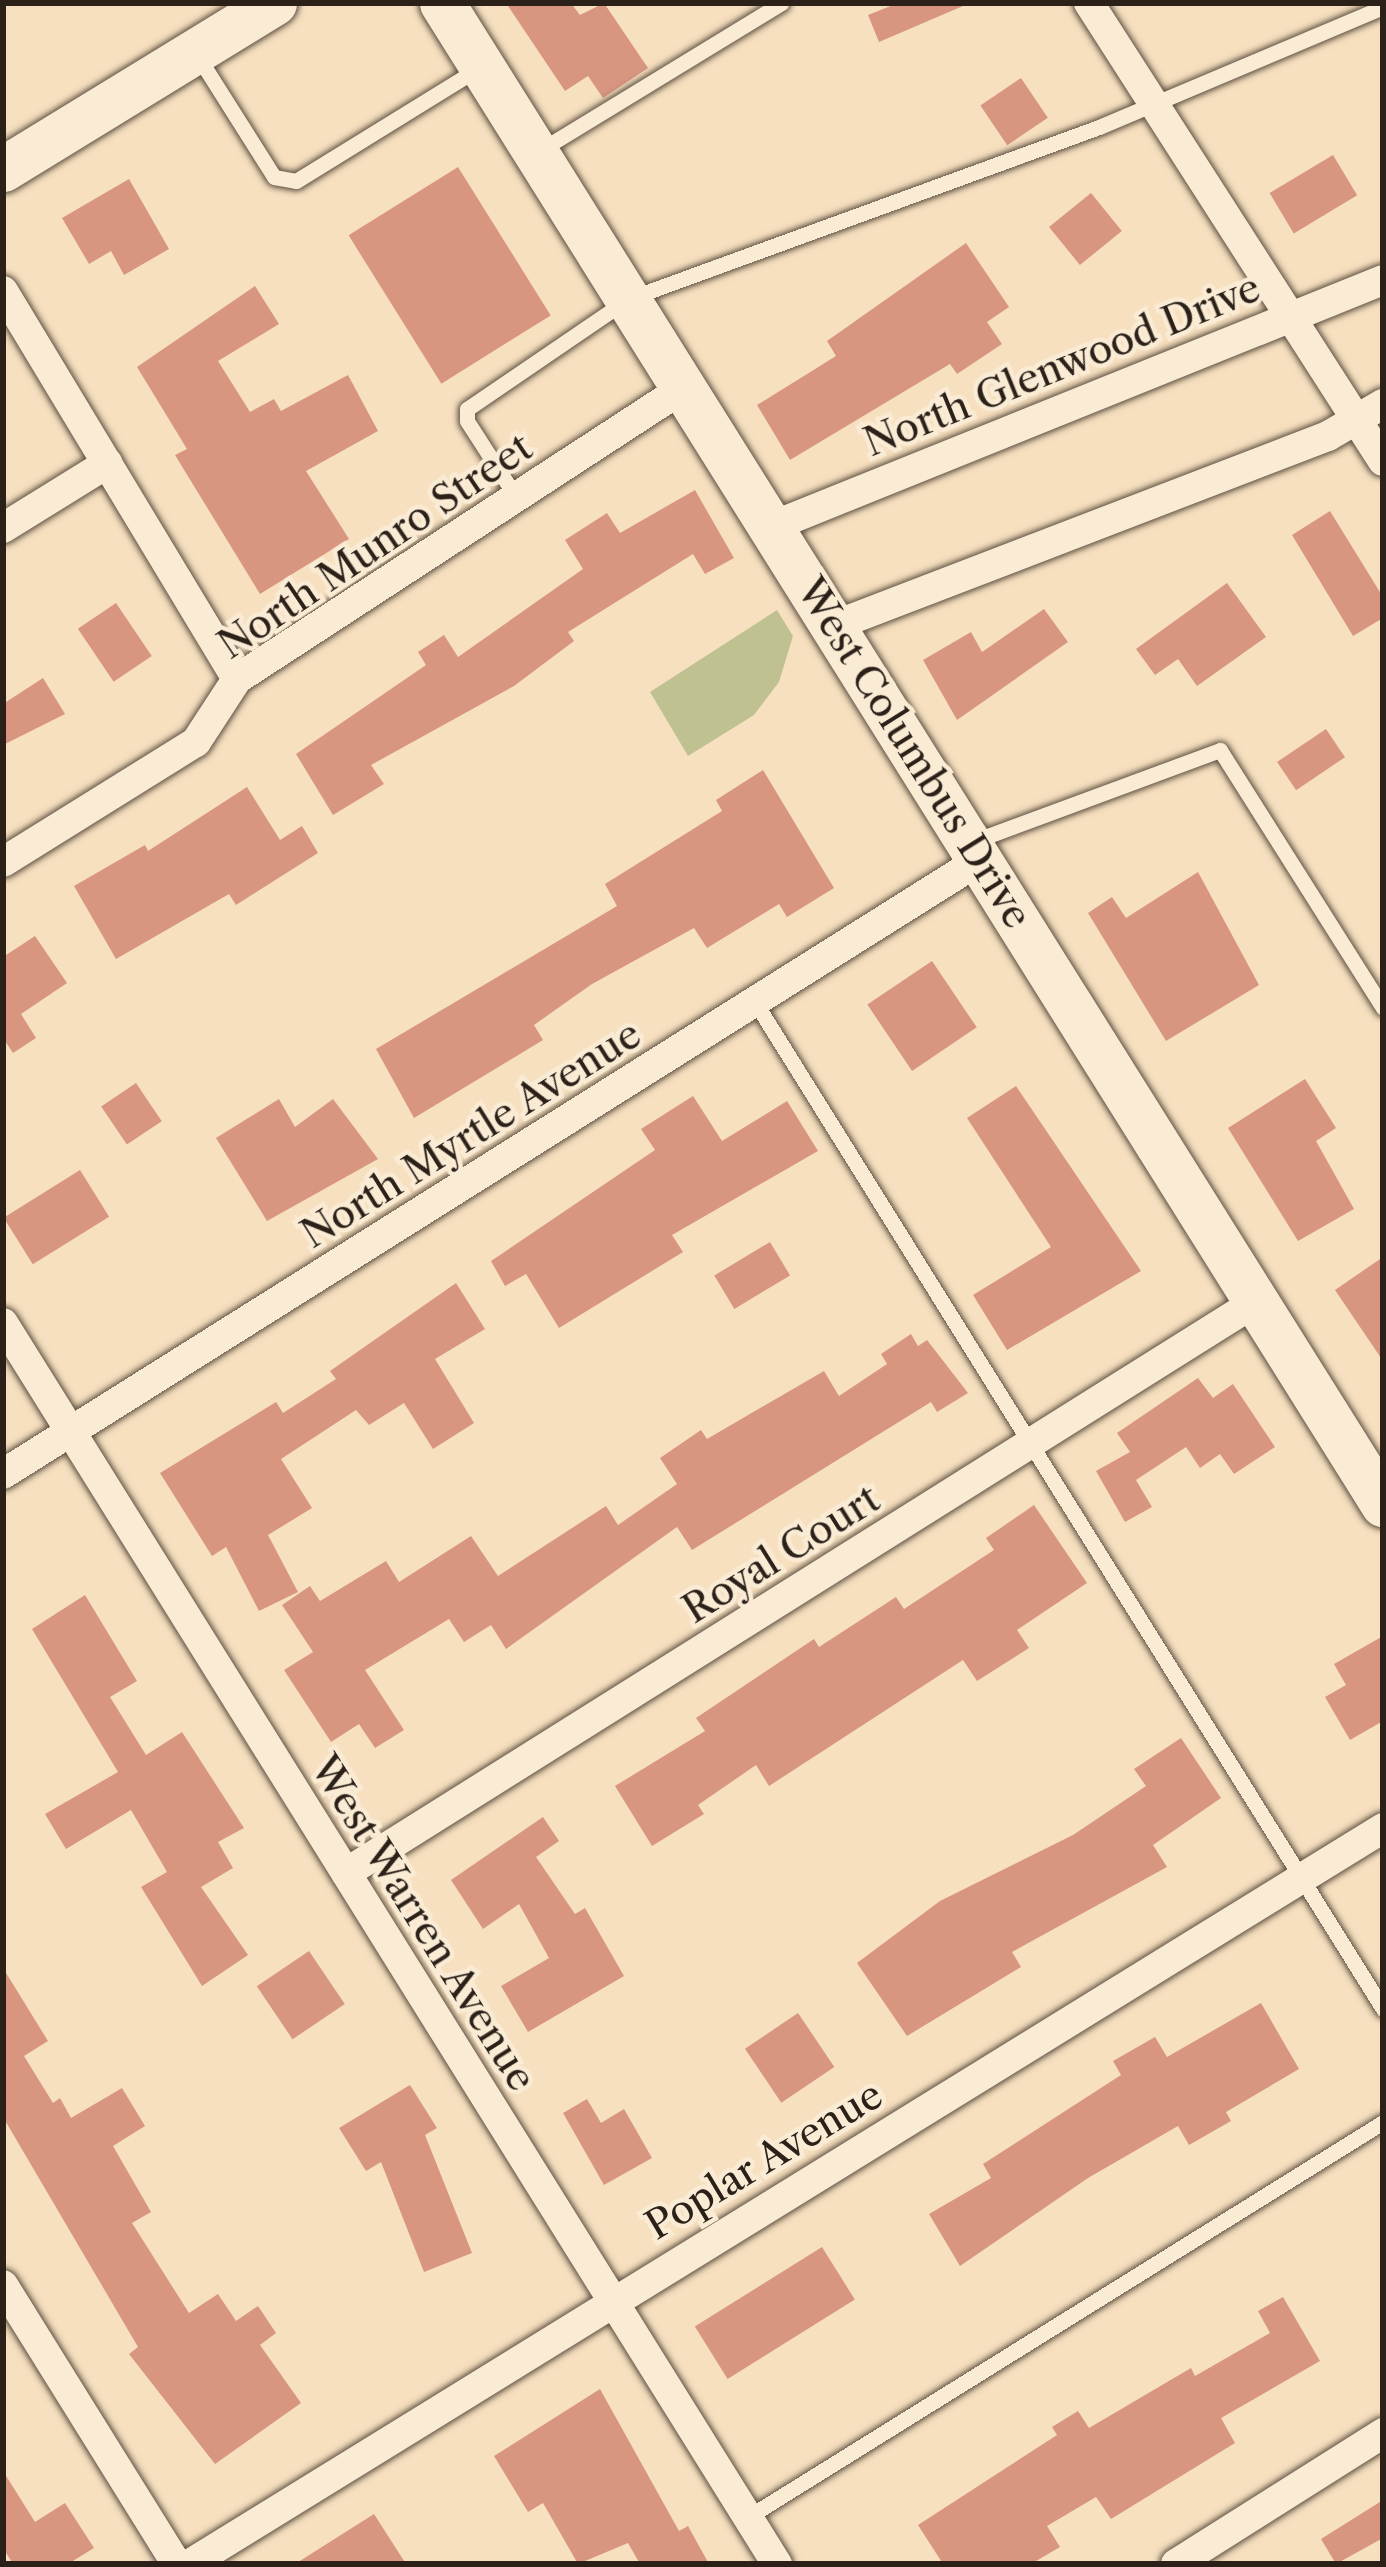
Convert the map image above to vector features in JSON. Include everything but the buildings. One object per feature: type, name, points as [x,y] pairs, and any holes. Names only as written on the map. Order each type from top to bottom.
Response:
[{"type":"main road","points":[[3,169],[274,3]]},
{"type":"main road","name":"West Columbus Drive","points":[[442,3],[1257,1301],[1376,1478]]},
{"type":"street","points":[[1089,3],[1287,316],[1369,409],[1383,460]]},
{"type":"street","name":"North Glenwood Drive","points":[[772,526],[1383,280]]},
{"type":"street","points":[[3,291],[237,679]]},
{"type":"street","name":"North Munro Street","points":[[3,862],[196,742],[237,679],[685,387]]},
{"type":"street","points":[[836,625],[1328,436],[1369,409]]},
{"type":"street","points":[[3,529],[108,464]]},
{"type":"street","name":"North Myrtle Avenue","points":[[3,1474],[754,1002],[975,851]]},
{"type":"street","name":"Royal Court","points":[[346,1873],[1257,1301]]},
{"type":"street","name":"West Warren Avenue","points":[[3,1323],[777,2564]]},
{"type":"street","name":"Poplar Avenue","points":[[190,2564],[612,2299],[1383,1828]]},
{"type":"street","points":[[3,2284],[177,2564]]},
{"type":"street","points":[[1176,2564],[1383,2433]]},
{"type":"lane","points":[[536,153],[782,3]]},
{"type":"lane","points":[[516,497],[467,421],[467,409],[628,299],[1099,127],[1150,100],[1383,7]]},
{"type":"lane","points":[[196,52],[274,177],[296,181],[482,66]]},
{"type":"lane","points":[[975,851],[1220,751],[1383,1008]]},
{"type":"lane","points":[[754,1002],[1383,2009]]},
{"type":"lane","points":[[748,2517],[1383,2122]]},
{"type":"green space","points":[[777,610],[793,636],[779,682],[754,715],[688,756],[650,692]]}]
